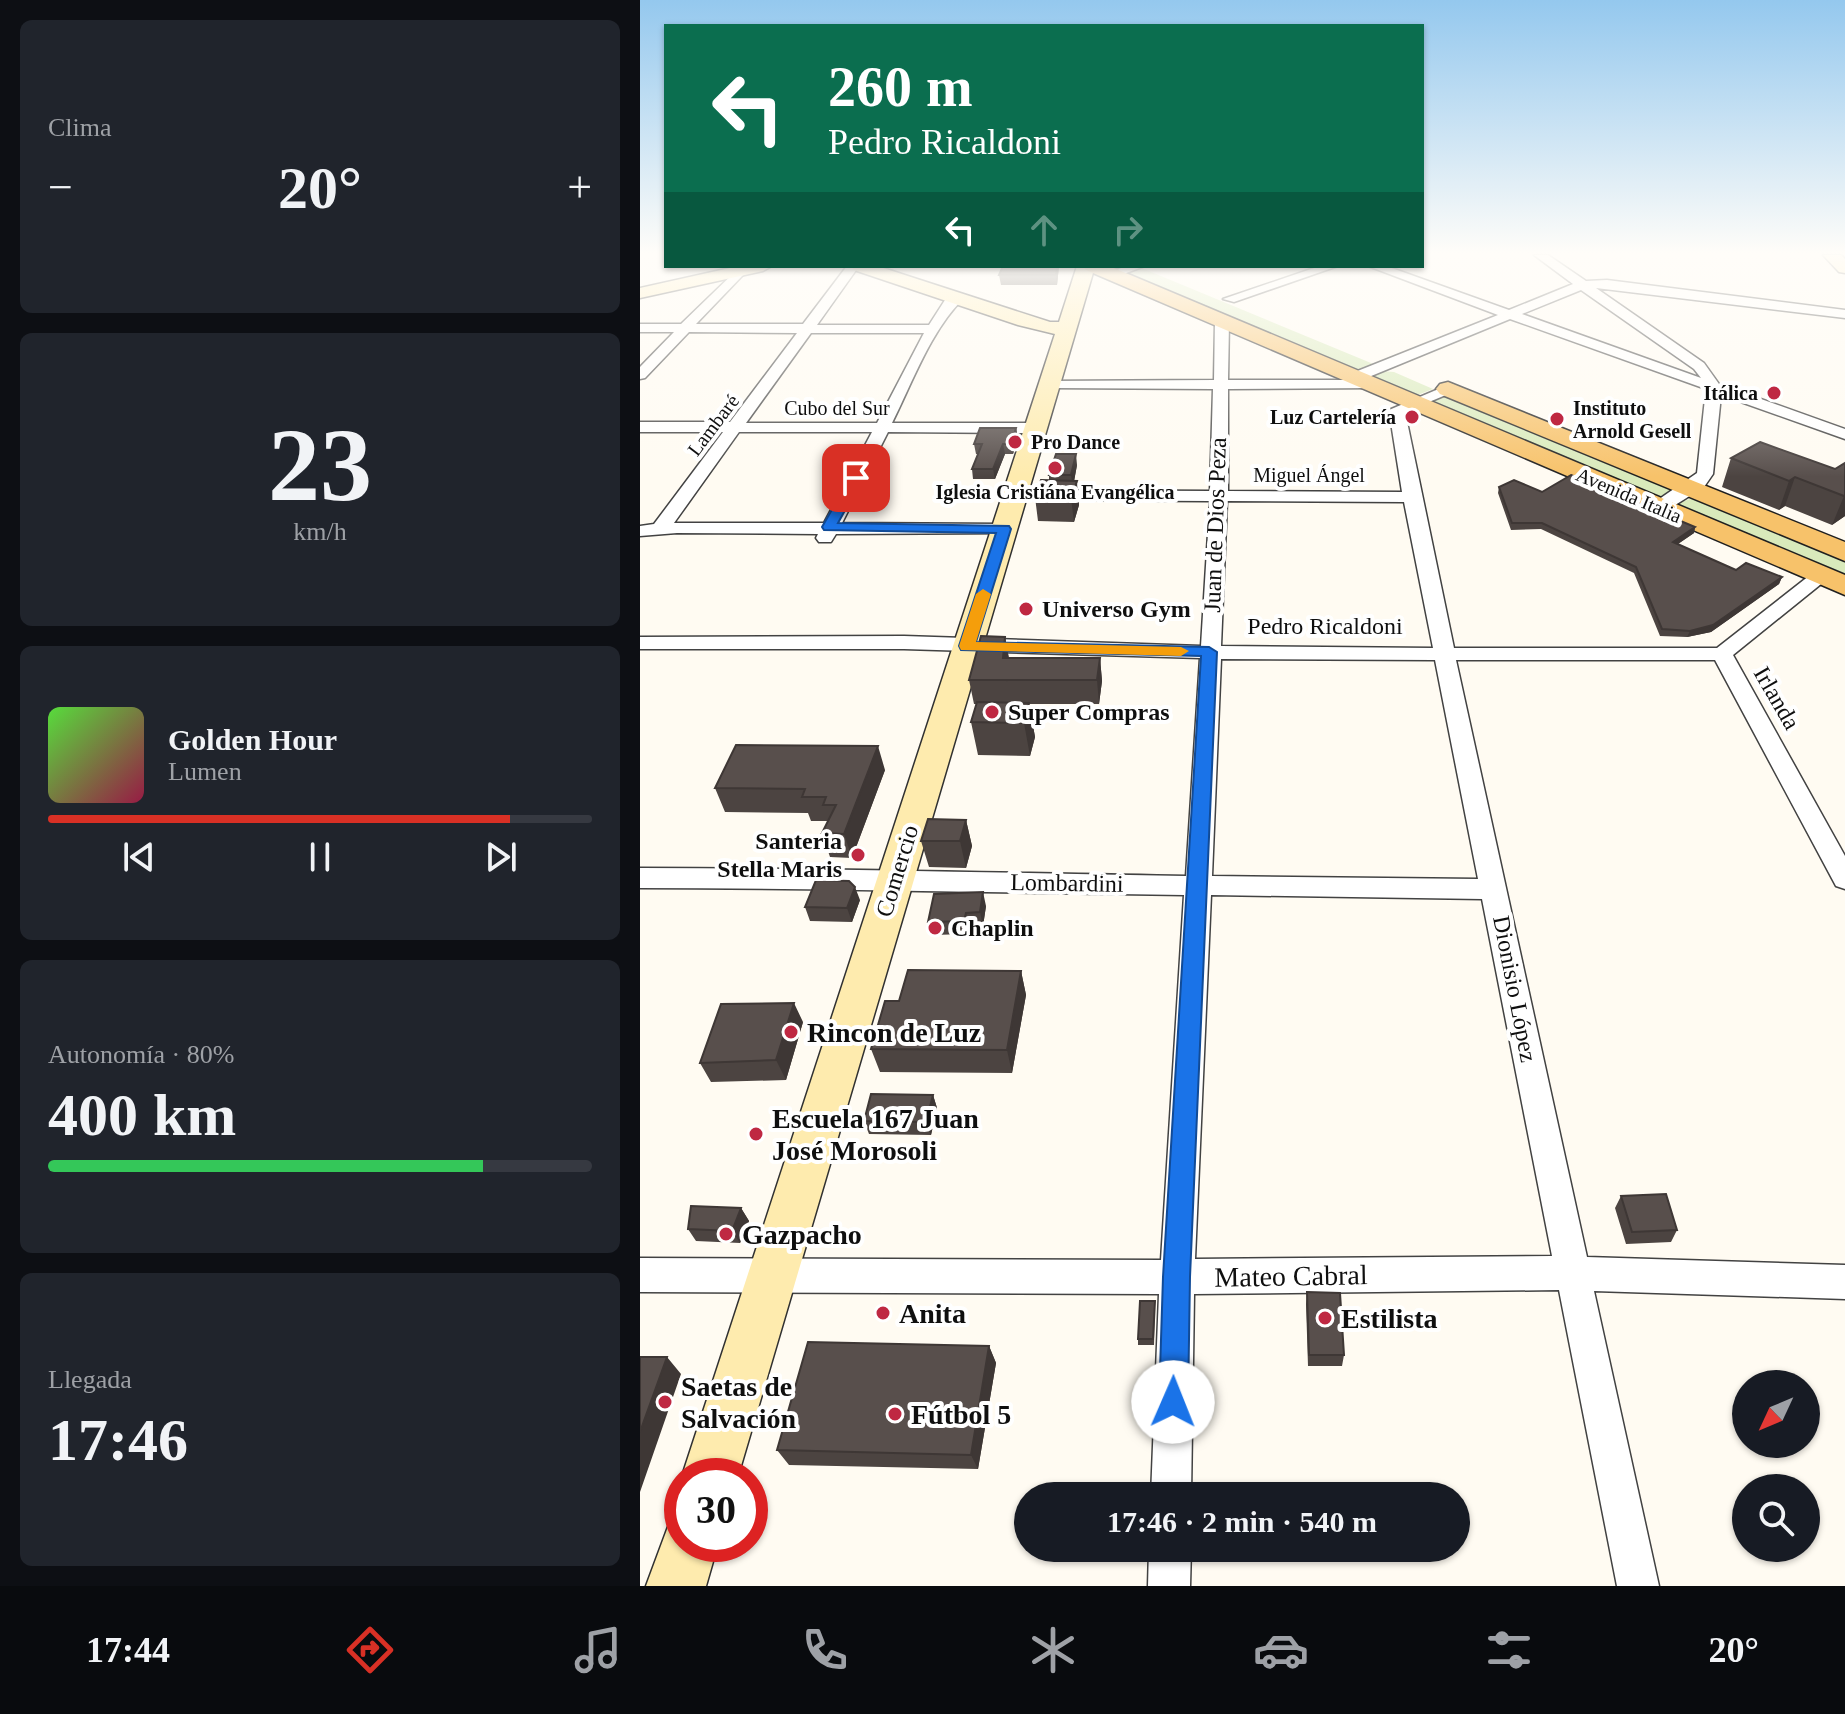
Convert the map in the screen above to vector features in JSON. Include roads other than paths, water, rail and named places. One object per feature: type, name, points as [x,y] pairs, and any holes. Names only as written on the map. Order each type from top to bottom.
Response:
[{"type":"main road","name":"Avenida Italia","points":[[1272,329],[1368,369],[1448,389],[1845,552]]},
{"type":"main road","name":"Avenida Italia","points":[[1368,369],[1414,402],[1845,586]]},
{"type":"street","points":[[640,375],[684,329]]},
{"type":"street","name":"Lambaré","points":[[660,529],[809,329]]},
{"type":"street","points":[[827,533],[933,329]]},
{"type":"street","name":"Comercio","points":[[716,1458],[1034,428],[1068,329]]},
{"type":"street","name":"Juan de Dios Peza","points":[[1171,1482],[1177,1277],[1219,496],[1219,385],[1224,329]]},
{"type":"street","points":[[1050,384],[1219,385],[1368,369],[1471,329]]},
{"type":"street","points":[[1552,329],[1845,434]]},
{"type":"street","points":[[1646,329],[1699,366],[1714,386],[1705,474],[1690,488],[1658,508]]},
{"type":"street","points":[[1414,402],[1448,389]]},
{"type":"street","name":"Dionisio López","points":[[1414,402],[1397,410],[1412,497],[1638,1586]]},
{"type":"street","name":"Cubo del Sur","points":[[640,427],[1034,428]]},
{"type":"street","name":"Miguel Ángel","points":[[640,531],[827,533],[1009,512],[1219,496],[1412,497]]},
{"type":"street","name":"Irlanda","points":[[1821,576],[1722,654],[1845,879]]},
{"type":"street","name":"Pedro Ricaldoni","points":[[642,646],[967,646],[1209,652],[1722,654]]},
{"type":"street","name":"Lombardini","points":[[640,878],[1494,889]]},
{"type":"street","name":"Mateo Cabral","points":[[640,1275],[1177,1277],[1525,1272],[1845,1282]]},
{"type":"street","points":[[676,1586],[683,1562]]},
{"type":"street","points":[[1169,1586],[1170,1562]]},
{"type":"place","name":"Itálica","points":[[1774,393]]},
{"type":"place","name":"Luz Cartelería","points":[[1412,417]]},
{"type":"place","name":"Instituto Arnold Gesell","points":[[1557,419]]},
{"type":"place","name":"Pro Dance","points":[[1015,442]]},
{"type":"place","name":"Iglesia Cristiána Evangélica","points":[[1055,468]]},
{"type":"place","name":"Universo Gym","points":[[1026,609]]},
{"type":"place","name":"Super Compras","points":[[992,712]]},
{"type":"place","name":"Santeria Stella Maris","points":[[858,855]]},
{"type":"place","name":"Chaplin","points":[[935,928]]},
{"type":"place","name":"Rincon de Luz","points":[[791,1032]]},
{"type":"place","name":"Escuela 167 Juan José Morosoli","points":[[756,1134]]},
{"type":"place","name":"Gazpacho","points":[[726,1234]]},
{"type":"place","name":"Anita","points":[[883,1313]]},
{"type":"place","name":"Estilista","points":[[1325,1318]]},
{"type":"place","name":"Saetas de Salvación","points":[[665,1402]]},
{"type":"place","name":"Fútbol 5","points":[[895,1414]]}]
